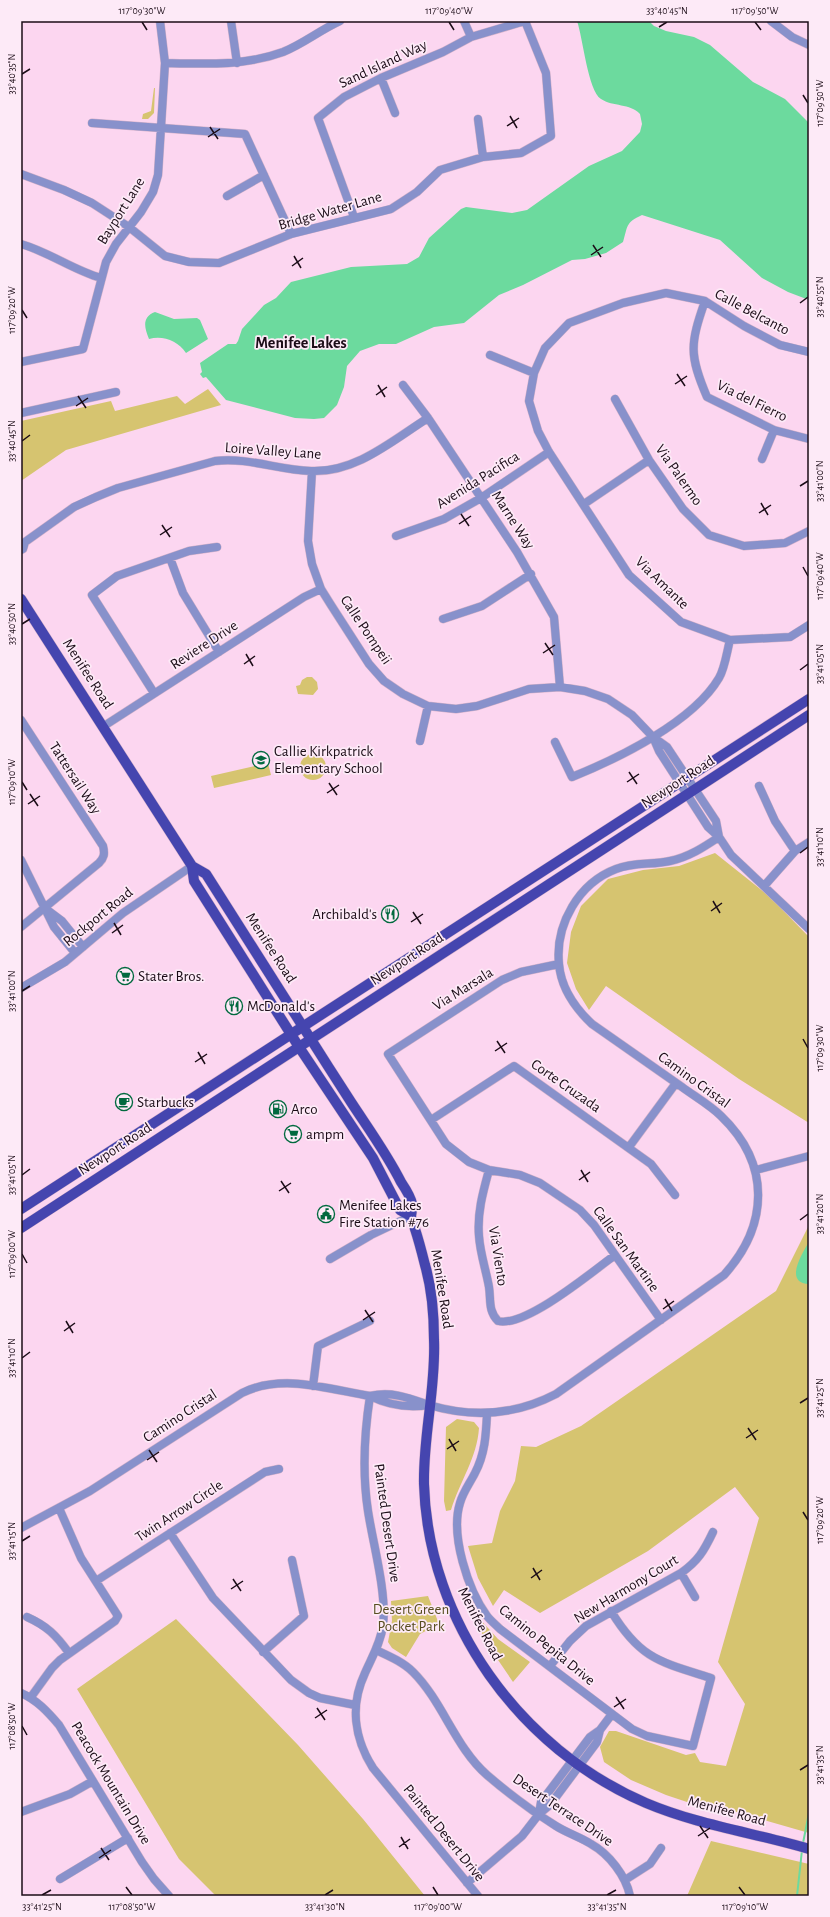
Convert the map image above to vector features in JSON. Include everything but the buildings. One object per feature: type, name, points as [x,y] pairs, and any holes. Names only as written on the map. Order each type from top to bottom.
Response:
[{"type":"main road","name":"Menifee Road","points":[[21,600],[104,726],[192,866],[194,881],[290,1034],[373,1158],[400,1210],[411,1216]]},
{"type":"main road","name":"Newport Road","points":[[21,1209],[303,1025],[809,699]]},
{"type":"main road","name":"Newport Road","points":[[21,1228],[809,715]]},
{"type":"main road","name":"Menifee Road","points":[[192,866],[206,874],[391,1162],[412,1205],[411,1216],[426,1268],[433,1306],[435,1343],[424,1460],[426,1508],[431,1542],[450,1604],[472,1649],[496,1685],[534,1729],[576,1763],[616,1788],[646,1803],[696,1820],[809,1849]]},
{"type":"street","name":"Bayport Lane","points":[[21,362],[83,349],[106,262],[116,244],[153,192],[158,175],[165,63],[160,21]]},
{"type":"street","points":[[231,21],[237,63]]},
{"type":"street","points":[[165,63],[237,63],[283,52],[340,21]]},
{"type":"street","points":[[464,21],[471,37]]},
{"type":"street","name":"Bridge Water Lane","points":[[21,174],[81,197],[129,227],[165,256],[189,262],[219,262],[291,234],[354,217],[391,209],[417,192],[440,170],[483,156],[521,153],[551,136],[546,73],[525,21],[471,37]]},
{"type":"street","points":[[771,21],[792,37],[809,45]]},
{"type":"street","name":"Sand Island Way","points":[[354,217],[318,118],[344,96],[381,78],[444,52],[471,37]]},
{"type":"street","points":[[381,78],[395,114]]},
{"type":"street","points":[[478,119],[483,156]]},
{"type":"street","points":[[92,123],[245,134],[291,234]]},
{"type":"street","points":[[227,196],[264,175]]},
{"type":"street","points":[[21,244],[50,255],[83,273],[101,278]]},
{"type":"street","name":"Calle Belcanto","points":[[549,452],[538,431],[528,401],[534,373],[545,348],[569,323],[623,303],[666,293],[705,301],[744,326],[780,345],[809,352]]},
{"type":"street","name":"Via del Fierro","points":[[705,301],[694,331],[693,356],[707,397],[774,430],[809,439]]},
{"type":"street","points":[[490,355],[534,373]]},
{"type":"street","name":"Marne Way","points":[[403,385],[428,418],[531,574],[554,617],[560,687]]},
{"type":"street","points":[[21,413],[116,392]]},
{"type":"street","name":"Via Palermo","points":[[615,399],[649,460],[683,509],[710,535],[744,546],[785,543],[809,531]]},
{"type":"street","name":"Loire Valley Lane","points":[[21,550],[23,549],[23,541],[74,507],[118,488],[215,461],[243,460],[312,471],[350,465],[369,456],[428,418]]},
{"type":"street","points":[[762,459],[774,430]]},
{"type":"street","name":"Avenida Pacifica","points":[[396,536],[444,519],[481,498],[549,452]]},
{"type":"street","name":"Via Amante","points":[[549,452],[629,575],[681,622],[730,640],[790,637],[809,625]]},
{"type":"street","points":[[584,504],[649,460]]},
{"type":"street","name":"Calle Pompeii","points":[[312,471],[308,542],[312,564],[321,589],[369,664],[384,681],[403,694],[428,706],[456,709],[470,707],[529,689],[560,687],[585,690],[608,699],[632,715],[653,737],[658,751],[683,780],[686,795],[708,827],[719,838]]},
{"type":"street","points":[[154,693],[92,595],[117,576],[189,551],[217,547]]},
{"type":"street","points":[[170,558],[183,593],[218,652]]},
{"type":"street","points":[[443,619],[482,606],[531,574]]},
{"type":"street","name":"Reviere Drive","points":[[104,726],[304,596],[321,589]]},
{"type":"street","points":[[555,742],[572,777],[610,762],[653,737],[698,704],[720,677],[730,640]]},
{"type":"street","points":[[420,741],[428,706]]},
{"type":"street","name":"Tattersail Way","points":[[21,720],[103,846],[104,852],[104,858],[99,863],[45,909]]},
{"type":"street","points":[[683,780],[695,789],[716,821],[719,838],[731,855],[744,869],[765,885],[809,929]]},
{"type":"street","points":[[759,786],[775,821],[795,851]]},
{"type":"street","name":"Camino Cristal","points":[[21,1528],[31,1521],[90,1491],[250,1389],[258,1386],[285,1382],[370,1396],[380,1401],[414,1407],[429,1405],[487,1414],[508,1412],[542,1402],[556,1394],[724,1275],[736,1262],[745,1248],[757,1218],[758,1190],[756,1170],[746,1146],[720,1115],[592,1024],[580,1013],[568,993],[559,964],[560,940],[565,922],[573,903],[596,881],[615,869],[626,865],[669,861],[682,858],[698,851],[719,838]]},
{"type":"street","points":[[765,885],[795,851],[809,842]]},
{"type":"street","points":[[21,860],[58,932],[75,954]]},
{"type":"street","name":"Rockport Road","points":[[21,988],[49,973],[75,954],[123,913],[192,866]]},
{"type":"street","points":[[45,909],[66,926],[83,947]]},
{"type":"street","points":[[21,927],[45,909]]},
{"type":"street","points":[[58,932],[66,926]]},
{"type":"street","name":"Via Marsala","points":[[388,1054],[502,980],[521,972],[559,964]]},
{"type":"street","name":"Calle San Martine","points":[[388,1054],[446,1144],[469,1162],[489,1170],[520,1175],[540,1183],[563,1197],[580,1210],[594,1225],[661,1320]]},
{"type":"street","name":"Corte Cruzada","points":[[431,1120],[514,1066],[651,1164],[675,1195]]},
{"type":"street","points":[[629,1147],[676,1083]]},
{"type":"street","points":[[756,1170],[809,1156]]},
{"type":"street","name":"Via Viento","points":[[489,1170],[481,1198],[478,1220],[479,1238],[489,1288],[490,1310],[498,1322],[505,1323],[530,1314],[615,1255]]},
{"type":"street","points":[[330,1259],[371,1235],[411,1216]]},
{"type":"street","points":[[313,1386],[318,1346],[370,1321]]},
{"type":"street","name":"Painted Desert Drive","points":[[370,1396],[365,1436],[364,1470],[368,1509],[384,1607],[382,1632],[376,1650],[362,1681],[356,1705],[356,1722],[359,1738],[370,1763],[478,1896]]},
{"type":"street","name":"Camino Pepita Drive","points":[[487,1414],[486,1438],[482,1458],[459,1504],[457,1522],[458,1542],[462,1560],[479,1604],[488,1617],[632,1729],[647,1736],[693,1746],[711,1678],[675,1667],[649,1655],[636,1645],[624,1632],[611,1611]]},
{"type":"street","name":"Twin Arrow Circle","points":[[96,1582],[265,1472],[278,1469]]},
{"type":"street","points":[[31,1697],[52,1668],[69,1653],[97,1634],[118,1616],[81,1558],[59,1508]]},
{"type":"street","name":"New Harmony Court","points":[[550,1666],[570,1641],[586,1626],[693,1565],[702,1555],[713,1532]]},
{"type":"street","points":[[170,1533],[210,1594],[291,1680],[309,1693],[331,1701],[356,1705]]},
{"type":"street","points":[[263,1652],[304,1616],[292,1560]]},
{"type":"street","points":[[681,1573],[695,1597]]},
{"type":"street","points":[[27,1617],[42,1624],[52,1631],[69,1653]]},
{"type":"street","name":"Desert Terrace Drive","points":[[376,1650],[396,1660],[412,1671],[424,1685],[469,1755],[478,1766],[556,1826],[601,1850],[625,1880],[630,1896]]},
{"type":"street","name":"Peacock Mountain Drive","points":[[21,1693],[31,1697],[48,1712],[59,1725],[146,1868],[164,1894]]},
{"type":"street","points":[[468,1883],[510,1849],[522,1836],[539,1814],[542,1802],[576,1763],[590,1737],[600,1730],[612,1714]]},
{"type":"street","points":[[21,1812],[70,1794],[93,1781]]},
{"type":"street","points":[[60,1879],[128,1838]]},
{"type":"street","points":[[625,1880],[650,1864],[661,1848]]},
{"type":"green space","points":[[154,88],[154,113],[148,119],[142,119],[143,114],[151,111]]},
{"type":"green space","points":[[208,389],[221,405],[66,450],[21,481],[21,421],[111,401],[115,411],[177,396],[185,404]]},
{"type":"green space","points":[[307,677],[312,677],[317,682],[318,689],[313,695],[298,694],[296,686],[300,685],[302,680]]},
{"type":"green space","points":[[313,754],[322,758],[326,767],[322,776],[313,780],[304,776],[300,767],[304,758]]},
{"type":"green space","points":[[268,763],[271,775],[214,788],[211,776]]},
{"type":"green space","points":[[715,853],[769,896],[809,937],[809,1123],[739,1079],[606,986],[589,1010],[576,989],[567,963],[571,932],[581,906],[608,879],[643,870],[679,866]]},
{"type":"green space","points":[[809,1225],[809,1833],[719,1807],[696,1805],[666,1795],[631,1780],[604,1762],[600,1747],[609,1731],[616,1731],[686,1755],[695,1753],[700,1762],[726,1766],[745,1704],[718,1662],[759,1518],[735,1487],[648,1551],[540,1613],[504,1590],[493,1606],[478,1578],[468,1546],[492,1543],[500,1511],[515,1481],[521,1446],[536,1447],[581,1426],[776,1291]]},
{"type":"green space","points":[[457,1419],[474,1422],[479,1428],[478,1439],[472,1459],[451,1510],[446,1511],[444,1501],[446,1427]]},
{"type":"green space","name":"Desert Green Pocket Park","points":[[428,1596],[439,1624],[420,1634],[406,1657],[392,1648],[388,1642],[392,1621],[391,1601]]},
{"type":"green space","points":[[478,1617],[498,1639],[530,1662],[513,1682],[474,1620]]},
{"type":"green space","points":[[176,1619],[298,1745],[363,1819],[425,1896],[216,1896],[179,1859],[77,1689]]},
{"type":"green space","points":[[711,1841],[809,1864],[809,1896],[687,1896]]},
{"type":"shaded area","points":[[577,21],[649,21],[654,26],[666,31],[694,37],[710,45],[753,82],[785,99],[809,123],[809,300],[788,292],[762,278],[720,240],[642,215],[630,223],[623,242],[606,253],[585,259],[572,260],[523,285],[499,295],[464,323],[434,327],[396,344],[379,344],[360,351],[347,366],[344,387],[337,405],[324,418],[295,418],[226,400],[206,377],[203,378],[200,374],[202,372],[200,363],[228,344],[236,344],[242,329],[264,305],[276,298],[291,282],[351,267],[407,264],[419,257],[429,238],[461,209],[466,207],[512,213],[527,210],[589,166],[622,151],[640,132],[642,124],[640,114],[631,108],[601,99],[596,94],[589,75]]},
{"type":"shaded area","points":[[155,312],[174,319],[197,318],[200,320],[208,339],[186,353],[179,345],[170,340],[160,338],[149,339],[145,323],[148,317]]},
{"type":"shaded area","points":[[809,1242],[809,1284],[801,1282],[797,1278],[796,1273],[797,1266]]},
{"type":"waterway","points":[[803,1843],[809,1813]]},
{"type":"waterway","points":[[797,1896],[802,1850]]},
{"type":"place","name":"Callie Kirkpatrick Elementary School","points":[[261,760]]},
{"type":"place","name":"Archibald's","points":[[390,914]]},
{"type":"place","name":"Stater Bros.","points":[[125,976]]},
{"type":"place","name":"McDonald's","points":[[234,1006]]},
{"type":"place","name":"Starbucks","points":[[124,1102]]},
{"type":"place","name":"Arco","points":[[278,1109]]},
{"type":"place","name":"ampm","points":[[293,1134]]},
{"type":"place","name":"Menifee Lakes Fire Station #76","points":[[326,1214]]},
{"type":"district","name":"Menifee Lakes","points":[[301,343]]}]
